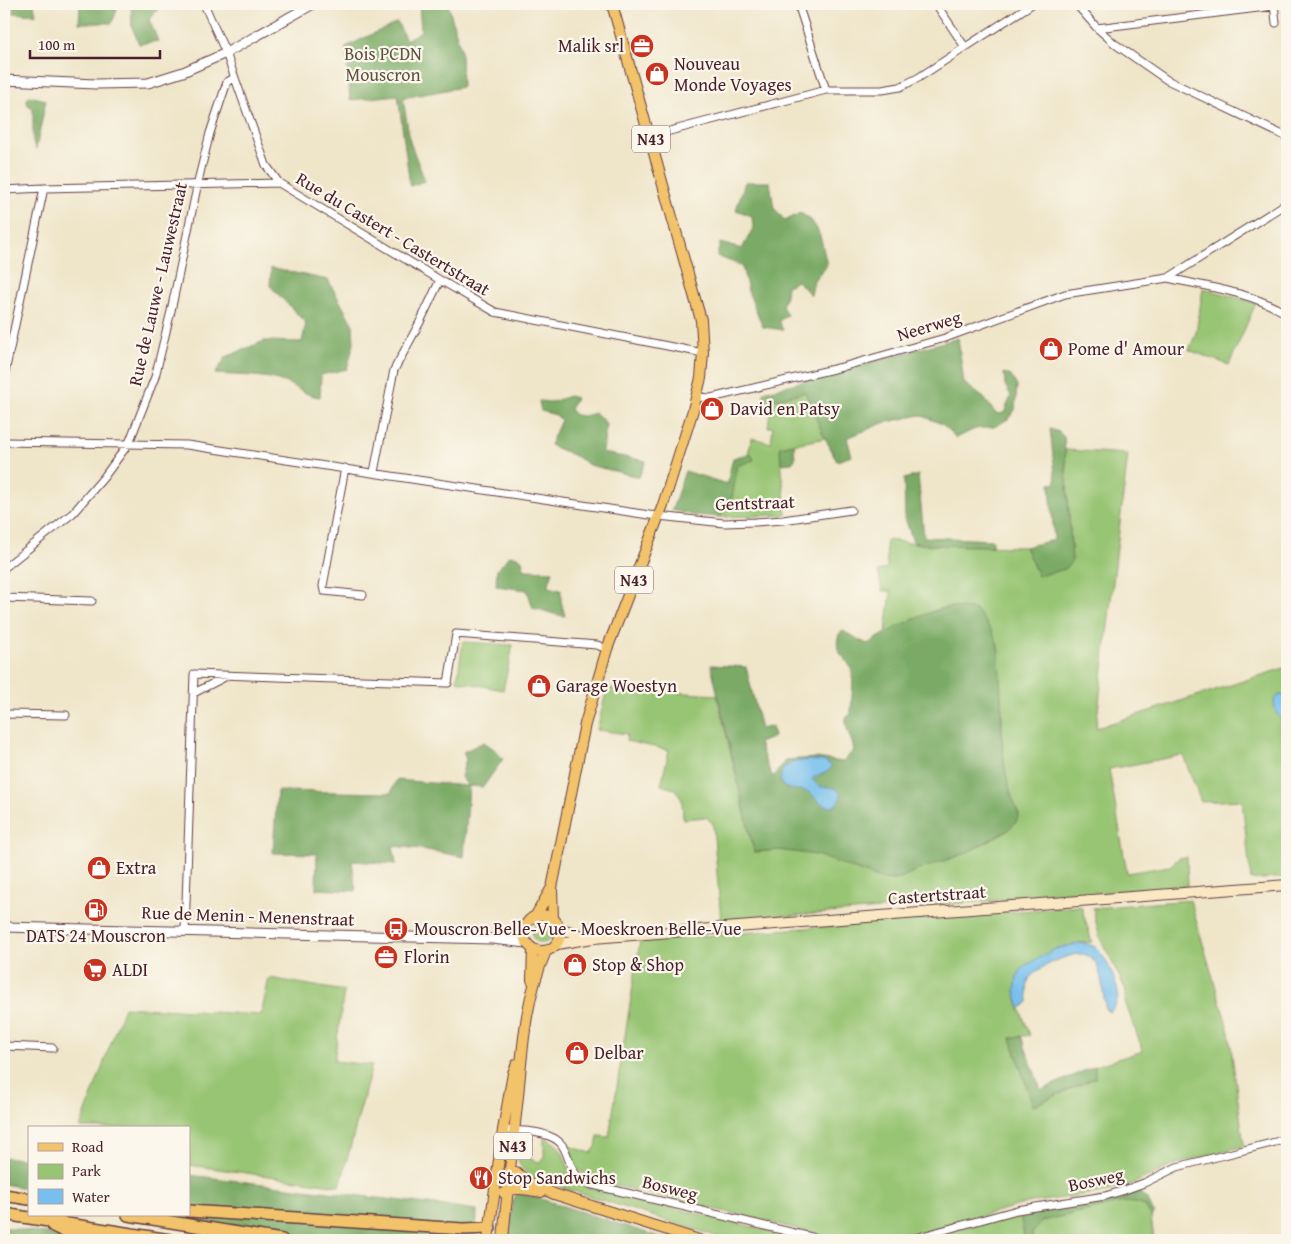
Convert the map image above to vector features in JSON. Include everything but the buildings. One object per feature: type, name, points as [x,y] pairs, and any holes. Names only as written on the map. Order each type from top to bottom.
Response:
[{"type":"highway","points":[[4,1195],[28,1199]]},
{"type":"highway","points":[[190,1211],[463,1228],[495,1238]]},
{"type":"highway","points":[[4,1214],[170,1240]]},
{"type":"highway","points":[[134,1216],[282,1240]]},
{"type":"highway","points":[[38,1219],[68,1233],[101,1240]]},
{"type":"main road","name":"N43","points":[[553,919],[552,888],[585,724],[607,649],[659,516],[702,378],[701,320],[651,136],[612,4]]},
{"type":"main road","name":"Castertstraat","points":[[557,944],[589,938],[1287,885]]},
{"type":"main road","name":"N43","points":[[532,989],[530,946],[525,938],[526,926],[535,917],[552,888]]},
{"type":"main road","points":[[530,946],[546,951],[557,944],[560,938],[559,928],[553,919],[545,916],[535,917]]},
{"type":"main road","name":"Castertstraat","points":[[559,928],[589,938]]},
{"type":"main road","name":"N43","points":[[495,1238],[511,1172],[521,1053],[532,989],[546,951]]},
{"type":"main road","name":"N43","points":[[495,1238],[494,1204],[503,1130],[513,1073],[521,1053]]},
{"type":"main road","points":[[511,1172],[516,1172],[526,1181],[554,1194],[699,1240]]},
{"type":"main road","points":[[494,1204],[500,1195],[508,1190],[521,1189],[554,1194]]},
{"type":"street","points":[[204,4],[226,53],[266,165],[279,183]]},
{"type":"street","points":[[4,80],[96,84],[148,83],[183,72],[226,53],[313,4]]},
{"type":"street","points":[[798,4],[826,90]]},
{"type":"street","points":[[936,4],[964,47]]},
{"type":"street","points":[[651,136],[826,90],[882,90],[900,87],[918,78],[1032,4]]},
{"type":"street","points":[[1076,4],[1097,28],[1115,44],[1167,80],[1287,137]]},
{"type":"street","points":[[1097,28],[1274,5],[1276,23]]},
{"type":"street","name":"Rue de Lauwe - Lauwestraat","points":[[4,568],[73,513],[104,477],[129,443],[155,377],[210,133],[227,82],[234,78]]},
{"type":"street","name":"Rue du Castert - Castertstraat","points":[[4,190],[279,183],[495,312],[703,353]]},
{"type":"street","points":[[4,377],[44,188]]},
{"type":"street","name":"Neerweg","points":[[1168,278],[1287,203]]},
{"type":"street","name":"Neerweg","points":[[697,397],[712,398],[842,367],[945,338],[1065,294],[1168,278],[1242,294],[1265,302],[1287,314]]},
{"type":"street","points":[[374,472],[394,370],[440,280]]},
{"type":"street","name":"Gentstraat","points":[[4,442],[187,444],[659,516],[724,523],[783,520],[851,510]]},
{"type":"street","points":[[345,468],[323,586],[324,591],[363,595]]},
{"type":"street","points":[[4,598],[92,601]]},
{"type":"street","points":[[185,931],[194,674],[448,683],[456,634],[597,645],[607,649]]},
{"type":"street","points":[[194,693],[227,676]]},
{"type":"street","points":[[4,714],[66,715]]},
{"type":"street","name":"Rue de Menin - Menenstraat","points":[[492,939],[526,926]]},
{"type":"street","name":"Rue de Menin - Menenstraat","points":[[4,927],[492,939],[530,946]]},
{"type":"street","points":[[4,1046],[53,1048]]},
{"type":"street","name":"Bosweg","points":[[503,1130],[549,1135],[559,1141],[566,1151],[570,1167],[576,1176],[589,1184],[824,1240]]},
{"type":"street","name":"Bosweg","points":[[908,1240],[1017,1210],[1114,1193],[1139,1185],[1177,1167],[1287,1139]]},
{"type":"green space","points":[[14,4],[34,4],[36,15],[14,13]]},
{"type":"green space","points":[[80,4],[119,4],[112,23],[79,23]]},
{"type":"green space","points":[[131,4],[159,4],[157,11],[149,19],[158,41],[139,44],[132,27]]},
{"type":"green space","name":"Bois PCDN Mouscron","points":[[419,4],[448,4],[461,51],[462,87],[403,98],[410,142],[425,181],[410,186],[398,95],[350,100],[346,47],[397,22],[406,40],[421,31]]},
{"type":"green space","points":[[29,96],[46,100],[36,149],[33,143],[33,109],[26,103]]},
{"type":"green space","points":[[745,182],[770,182],[774,208],[785,221],[800,213],[807,217],[817,228],[822,242],[827,265],[814,280],[811,295],[797,281],[787,286],[782,306],[787,315],[779,321],[783,330],[763,327],[748,291],[742,266],[717,256],[720,243],[742,249],[753,228],[752,216],[736,210]]},
{"type":"green space","points":[[271,268],[328,280],[353,325],[354,343],[347,369],[321,375],[320,397],[310,395],[276,379],[259,376],[215,374],[226,357],[264,341],[302,342],[306,323],[270,286]]},
{"type":"green space","points":[[1203,288],[1256,303],[1229,365],[1189,350],[1196,333]]},
{"type":"green space","points":[[958,338],[964,383],[984,398],[996,414],[1004,413],[1011,396],[1005,385],[1004,373],[1011,376],[1017,386],[1015,410],[1008,419],[994,427],[975,429],[956,438],[942,424],[920,415],[883,423],[847,438],[852,456],[837,461],[805,392],[763,402],[764,392]]},
{"type":"green space","points":[[805,392],[825,438],[780,447],[786,515],[721,517],[723,505],[732,498],[737,466],[751,453],[748,454],[752,438],[771,443],[773,427],[768,427],[772,400]]},
{"type":"green space","points":[[569,396],[576,398],[570,409],[575,415],[584,416],[595,413],[606,423],[603,453],[646,461],[639,477],[589,465],[577,457],[550,445],[561,420],[556,415],[541,411],[539,401],[552,402]]},
{"type":"green space","points":[[1050,429],[1059,432],[1064,437],[1072,561],[1065,569],[1038,576],[1025,547],[1054,540],[1050,484],[1056,483]]},
{"type":"green space","points":[[794,444],[795,459],[792,463],[781,464],[780,447]]},
{"type":"green space","points":[[1065,450],[1128,454],[1096,728],[1287,667],[1287,877],[1251,880],[1242,800],[1201,802],[1183,755],[1109,769],[1127,873],[1170,866],[1179,858],[1187,857],[1188,886],[721,921],[713,824],[706,817],[683,819],[682,800],[675,789],[661,785],[669,750],[626,741],[627,734],[597,730],[607,688],[717,695],[754,852],[778,850],[817,855],[881,879],[895,880],[966,853],[1008,830],[1019,814],[1013,802],[1007,781],[1002,750],[1002,701],[976,610],[950,607],[939,609],[886,633],[891,591],[882,591],[878,571],[887,568],[886,540],[928,545],[1025,547],[1038,576],[1072,561]]},
{"type":"green space","points":[[751,453],[754,460],[737,466],[732,498],[723,505],[721,517],[692,515],[672,510],[685,471],[727,484],[733,458]]},
{"type":"green space","points":[[918,475],[924,537],[993,540],[992,546],[928,545],[913,542],[905,518],[904,479]]},
{"type":"green space","points":[[510,555],[521,558],[525,570],[553,571],[548,587],[561,590],[561,601],[565,616],[533,608],[527,590],[496,586],[497,570]]},
{"type":"green space","points":[[950,607],[976,610],[988,625],[997,642],[1003,746],[1012,798],[1019,814],[1016,822],[1008,830],[966,853],[895,880],[881,879],[817,855],[778,850],[754,852],[711,665],[746,667],[761,729],[772,726],[774,737],[759,743],[773,777],[786,760],[816,758],[843,762],[854,750],[846,722],[846,718],[851,714],[853,678],[848,663],[839,652],[837,642],[839,634],[843,631],[868,644],[908,622]]},
{"type":"green space","points":[[463,642],[513,645],[503,690],[457,681]]},
{"type":"green space","points":[[484,742],[503,759],[483,787],[469,786],[464,857],[393,846],[396,864],[352,861],[356,891],[316,889],[317,854],[273,853],[277,791],[391,793],[396,780],[468,786],[461,777],[466,759],[463,752]]},
{"type":"green space","points":[[1190,900],[1229,1032],[1244,1146],[1176,1164],[1125,1187],[1028,1203],[893,1240],[844,1240],[588,1179],[576,1167],[569,1146],[591,1153],[596,1147],[598,1136],[609,1137],[640,941],[1081,906],[1092,942],[1055,949],[1015,991],[1030,1035],[1011,1038],[1033,1105],[1095,1078],[1095,1066],[1143,1051],[1125,1002],[1126,990],[1099,936],[1093,908]]},
{"type":"green space","points":[[542,923],[549,926],[552,933],[549,940],[542,943],[535,940],[532,933],[535,926]]},
{"type":"green space","points":[[269,978],[344,991],[334,1061],[372,1065],[340,1186],[190,1165],[190,1126],[81,1126],[124,1007],[261,1015]]},
{"type":"green space","points":[[1021,1036],[1041,1090],[1095,1066],[1095,1078],[1033,1106],[1011,1038]]},
{"type":"green space","points":[[527,1136],[533,1138],[526,1146],[527,1156],[530,1159],[539,1162],[544,1159],[544,1138],[553,1142],[563,1154],[572,1176],[587,1187],[807,1240],[728,1240],[535,1179],[524,1171],[518,1158],[520,1139]]},
{"type":"green space","points":[[4,1157],[28,1160],[28,1189],[4,1184]]},
{"type":"green space","points":[[190,1175],[477,1210],[476,1240],[282,1240],[164,1216],[190,1216]]},
{"type":"green space","points":[[1138,1191],[1148,1200],[1154,1213],[1151,1217],[1145,1206],[1123,1202],[1042,1221],[1032,1233],[1033,1240],[1025,1240],[1020,1215]]},
{"type":"green space","points":[[521,1194],[669,1240],[509,1240],[513,1201],[516,1195]]},
{"type":"green space","points":[[1123,1202],[1145,1206],[1151,1217],[1154,1240],[1033,1240],[1032,1234],[1042,1221]]},
{"type":"green space","points":[[1020,1215],[1025,1240],[918,1240],[952,1230]]},
{"type":"green space","points":[[4,1227],[83,1240],[4,1240]]},
{"type":"water","points":[[1279,695],[1287,696],[1287,720],[1281,720],[1275,710],[1274,701]]},
{"type":"water","points":[[807,760],[824,761],[831,765],[829,770],[812,779],[820,787],[834,788],[839,791],[841,797],[833,806],[829,807],[821,803],[809,792],[783,786],[781,777],[783,768],[794,762]]},
{"type":"water","points":[[1079,943],[1095,947],[1099,950],[1110,969],[1118,994],[1117,1002],[1110,1012],[1106,1010],[1096,964],[1085,954],[1060,959],[1038,970],[1029,979],[1028,1002],[1020,1009],[1015,991],[1017,977],[1023,967],[1055,949]]},
{"type":"place","name":"Malik srl","points":[[642,46]]},
{"type":"place","name":"Nouveau Monde Voyages","points":[[657,74]]},
{"type":"place","name":"Pome d' Amour","points":[[1051,349]]},
{"type":"place","name":"David en Patsy","points":[[712,409]]},
{"type":"place","name":"Garage Woestyn","points":[[539,686]]},
{"type":"place","name":"Extra","points":[[99,868]]},
{"type":"place","name":"DATS 24 Mouscron","points":[[96,910]]},
{"type":"place","name":"Mouscron Belle-Vue - Moeskroen Belle-Vue","points":[[396,929]]},
{"type":"place","name":"Florin","points":[[386,957]]},
{"type":"place","name":"Stop & Shop","points":[[575,965]]},
{"type":"place","name":"ALDI","points":[[95,970]]},
{"type":"place","name":"Delbar","points":[[577,1053]]},
{"type":"place","name":"Stop Sandwichs","points":[[481,1178]]}]
